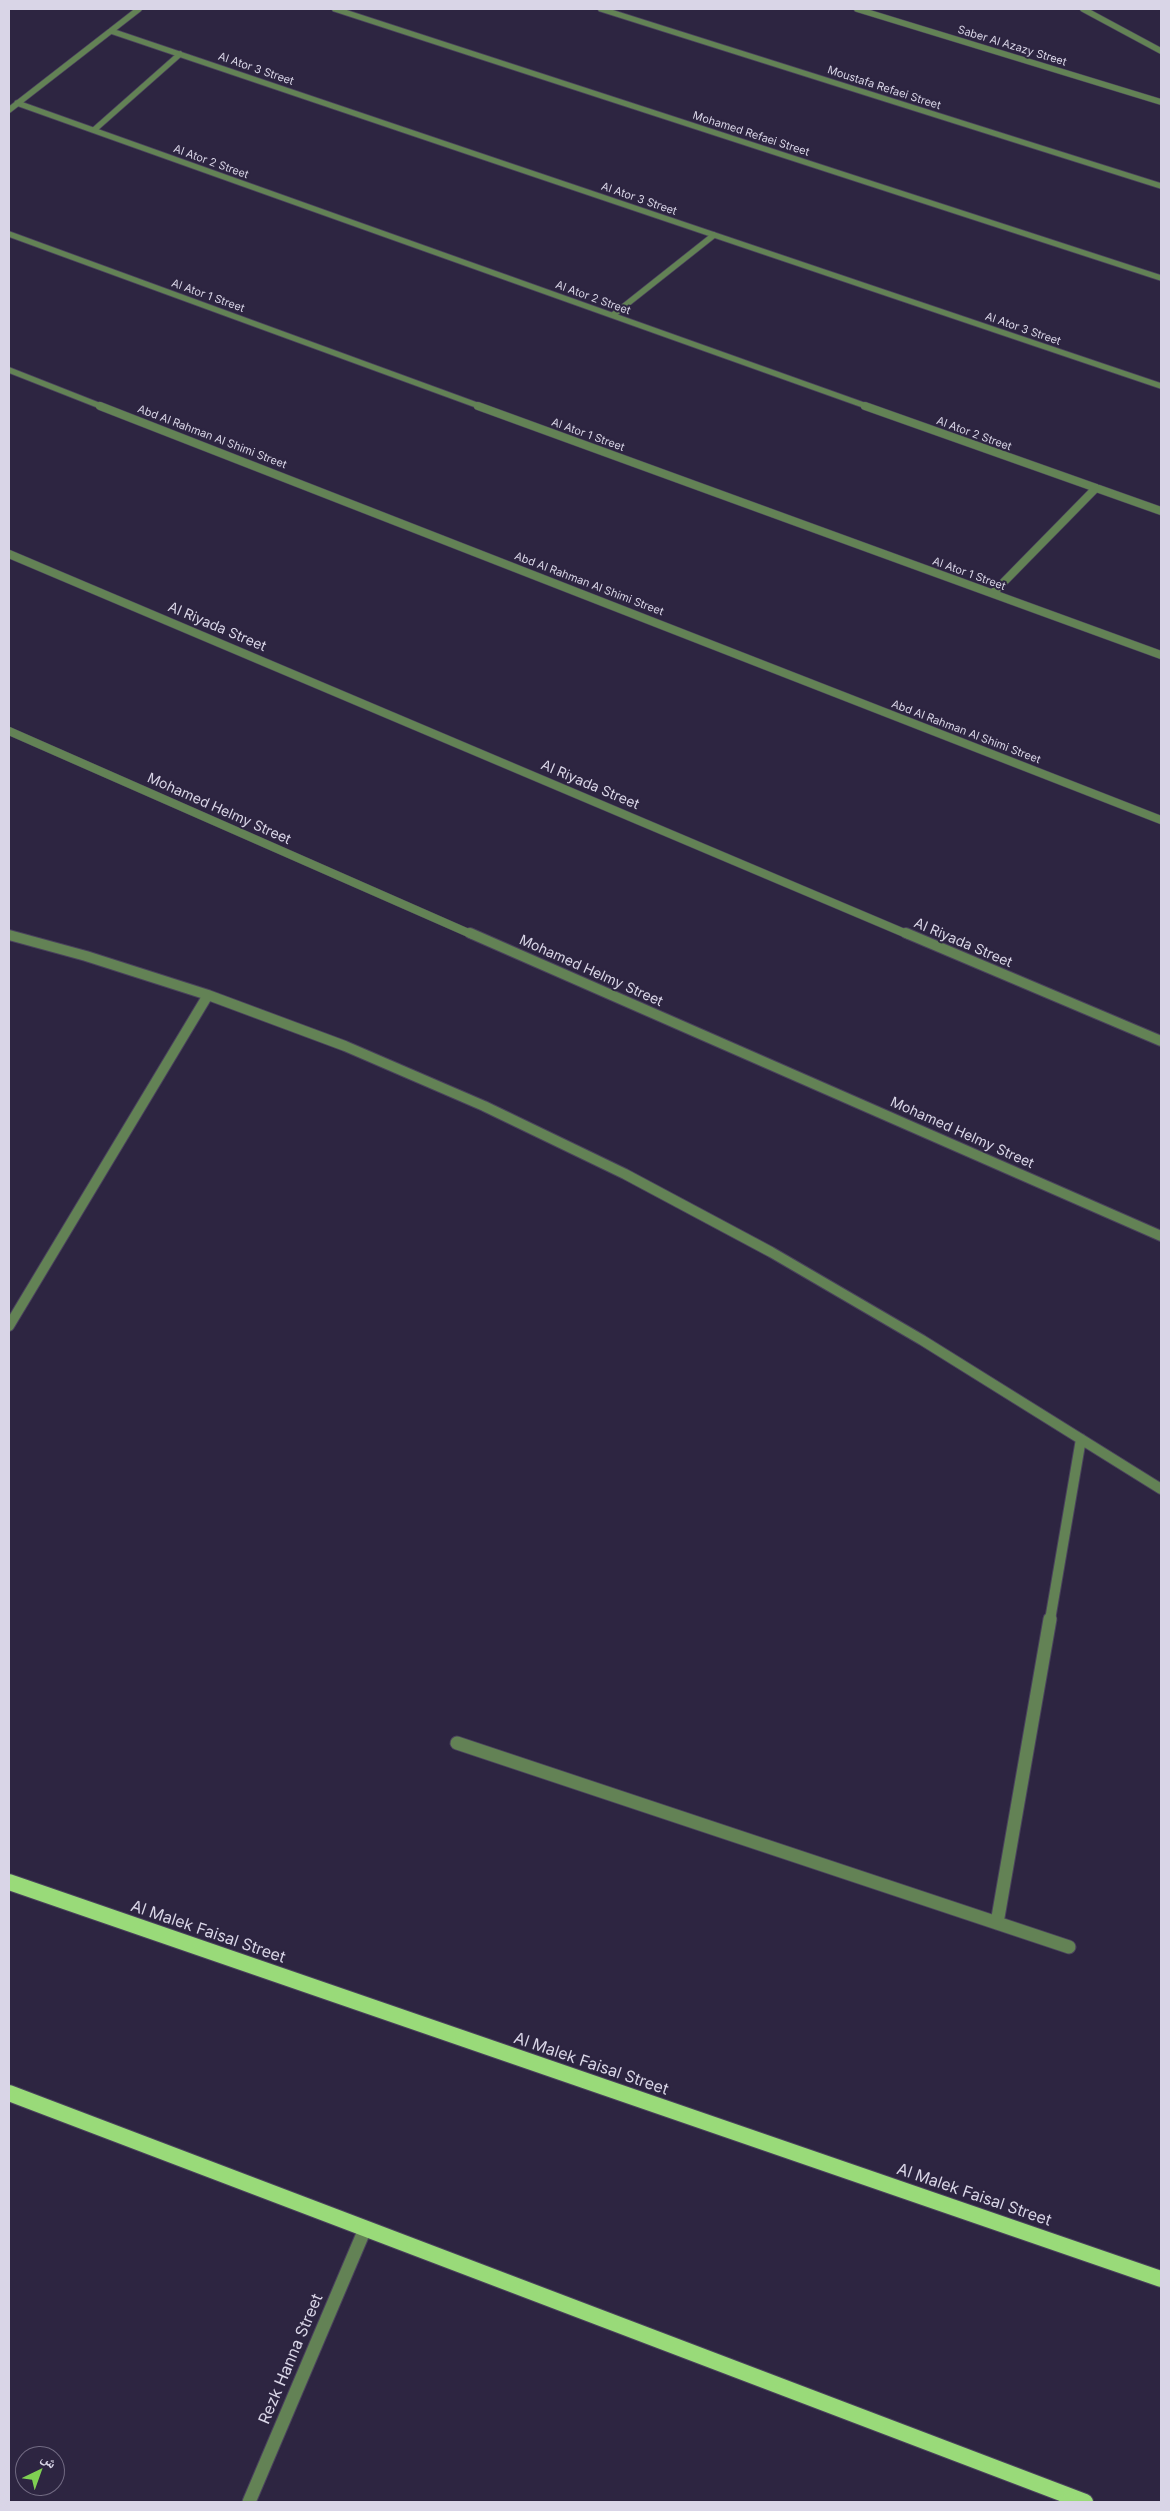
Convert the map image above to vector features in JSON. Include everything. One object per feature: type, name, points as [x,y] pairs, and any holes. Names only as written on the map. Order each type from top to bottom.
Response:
[{"type":"main road","name":"Al Malek Faisal Street","points":[[9,1882],[1161,2279]]},
{"type":"main road","points":[[9,2093],[1085,2502]]},
{"type":"street","points":[[9,110],[139,9]]},
{"type":"street","name":"Mohamed Refaei Street","points":[[335,9],[1161,278]]},
{"type":"street","name":"Moustafa Refaei Street","points":[[600,9],[1161,186]]},
{"type":"street","name":"Saber Al Azazy Street","points":[[857,9],[1161,102]]},
{"type":"street","points":[[1083,9],[1161,50]]},
{"type":"street","name":"Al Ator 3 Street","points":[[111,31],[1161,386]]},
{"type":"street","points":[[94,130],[180,54]]},
{"type":"street","name":"Al Ator 2 Street","points":[[18,103],[1161,511]]},
{"type":"street","name":"Al Ator 1 Street","points":[[9,234],[1161,654]]},
{"type":"street","points":[[613,315],[714,235]]},
{"type":"street","name":"Abd Al Rahman Al Shimi Street","points":[[9,370],[1161,820]]},
{"type":"street","points":[[993,593],[1096,488]]},
{"type":"street","name":"Al Riyada Street","points":[[9,554],[1161,1041]]},
{"type":"street","name":"Mohamed Helmy Street","points":[[9,731],[1161,1236]]},
{"type":"street","points":[[9,934],[86,956],[208,995],[345,1046],[484,1106],[625,1174],[779,1256],[922,1340],[1161,1489]]},
{"type":"street","points":[[9,1326],[208,995]]},
{"type":"street","points":[[997,1923],[1081,1440]]},
{"type":"street","points":[[456,1743],[1069,1946]]},
{"type":"street","name":"Rezk Hanna Street","points":[[249,2502],[364,2229]]}]
